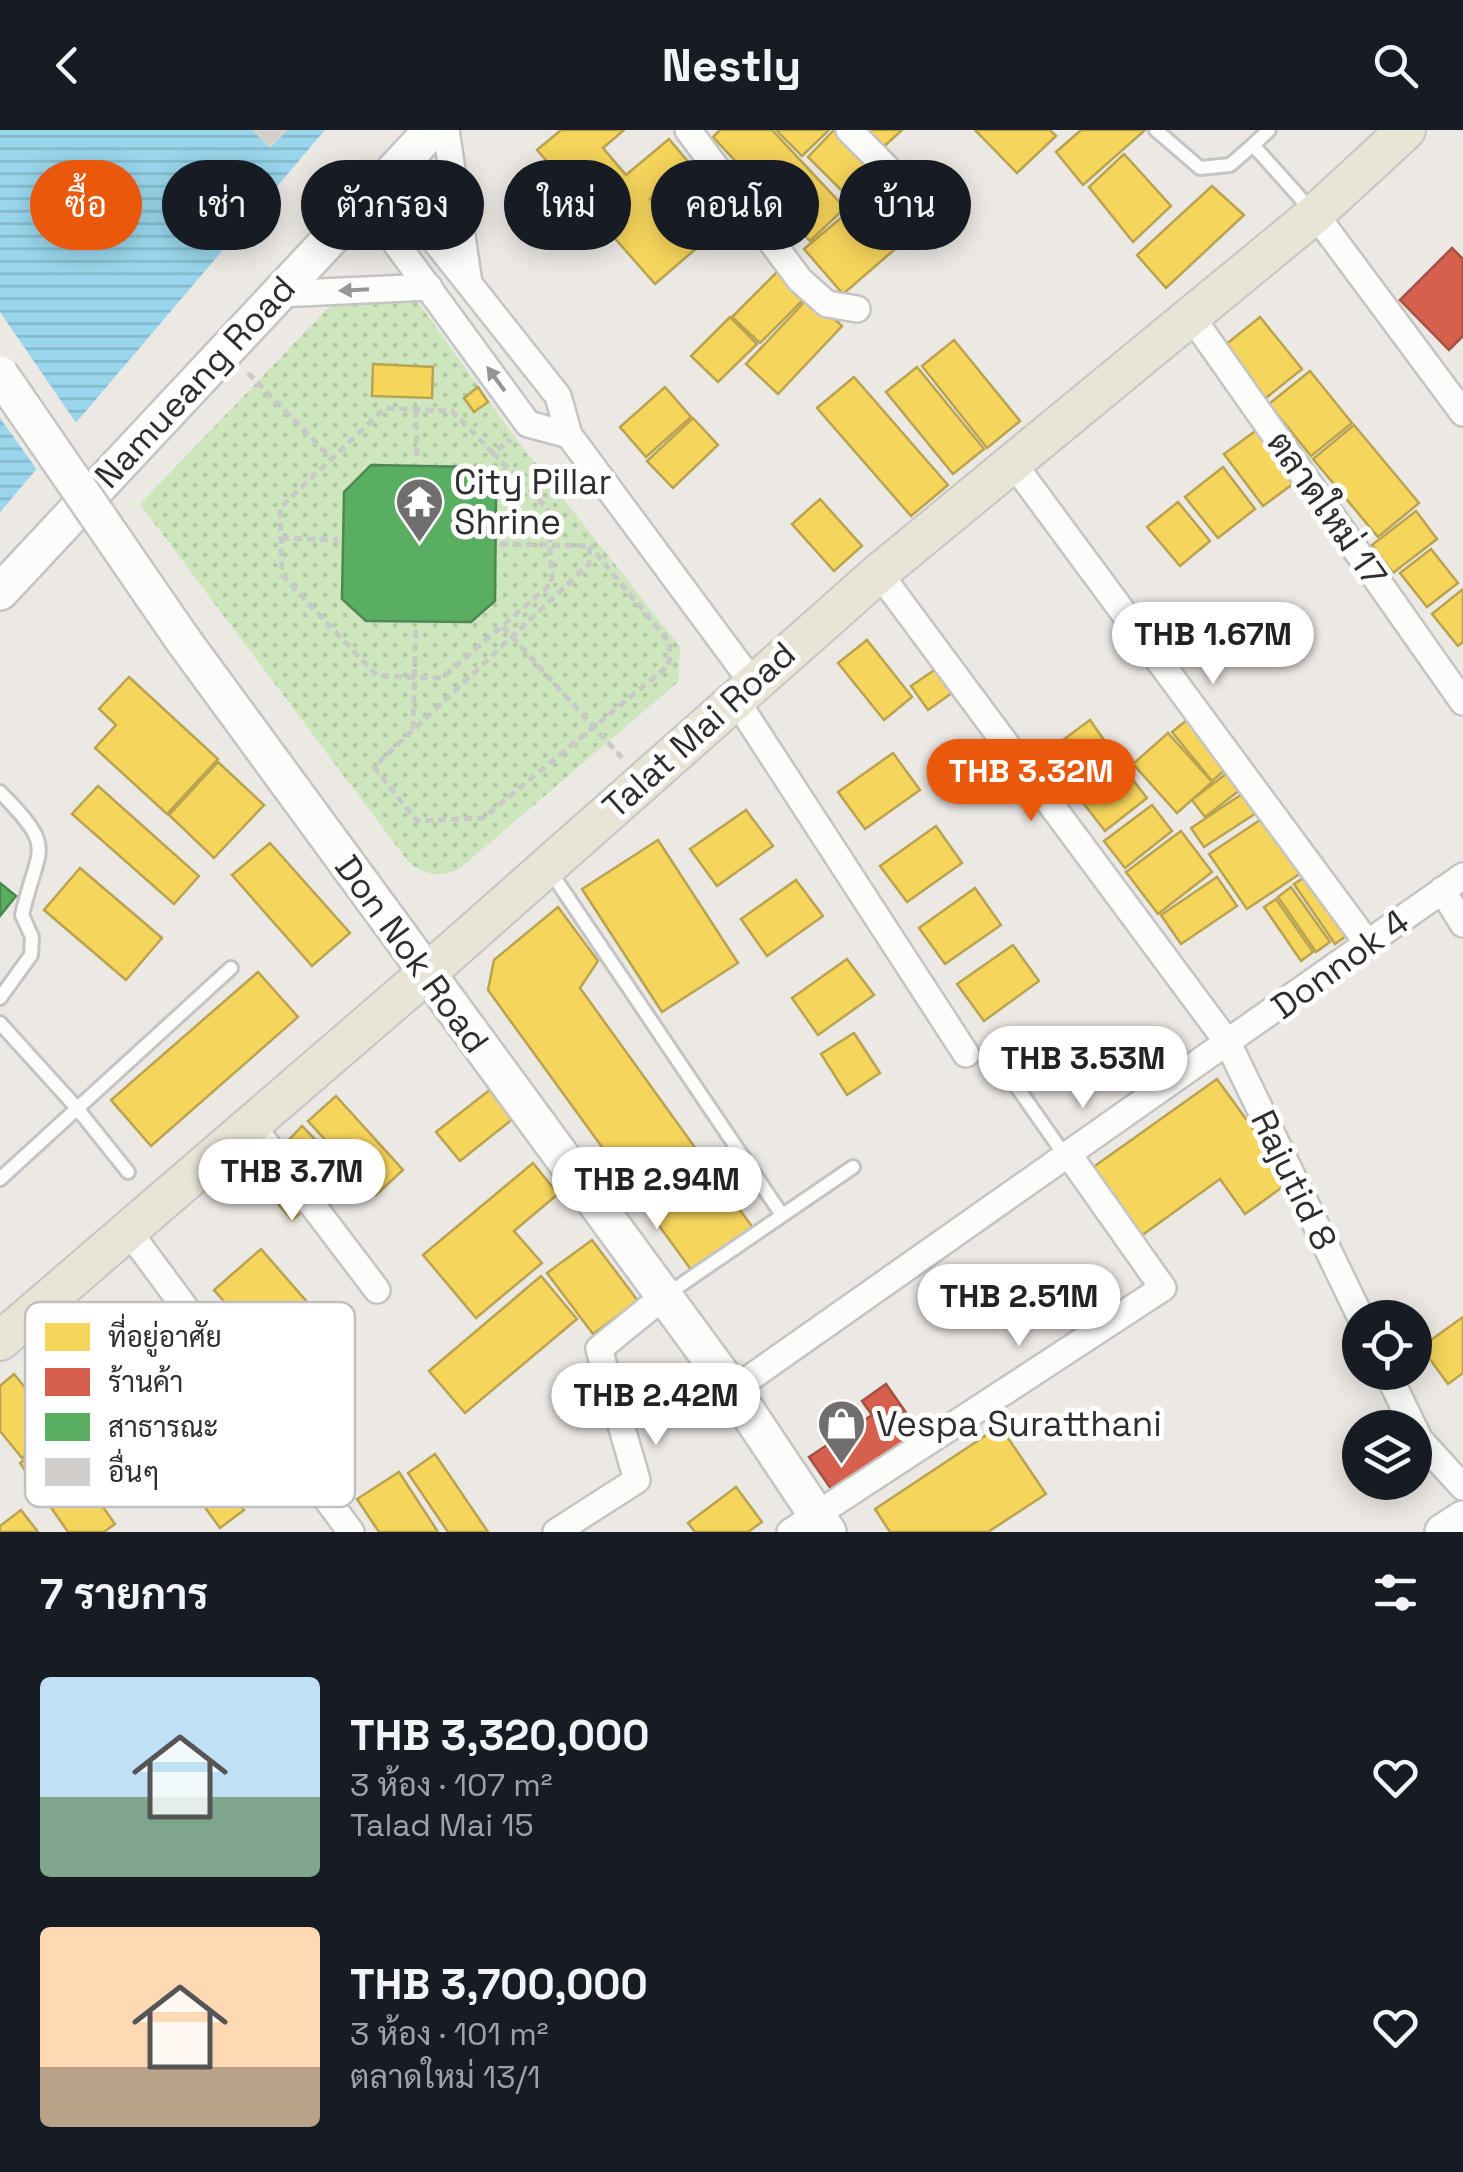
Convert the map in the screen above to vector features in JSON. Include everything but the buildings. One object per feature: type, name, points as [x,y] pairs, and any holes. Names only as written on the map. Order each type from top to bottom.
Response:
[{"type":"main road","name":"Namueang Road","points":[[404,160],[432,130]]},
{"type":"main road","name":"Talat Mai Road","points":[[44,1302],[426,974],[878,572],[1314,214],[1406,130]]},
{"type":"main road","name":"Namueang Road","points":[[0,592],[319,250]]},
{"type":"main road","name":"Don Nok Road","points":[[0,374],[184,640],[733,1390],[812,1526]]},
{"type":"main road","name":"Talat Mai Road","points":[[0,1341],[25,1319]]},
{"type":"main road","points":[[1443,1532],[1463,1519]]},
{"type":"street","points":[[446,130],[470,284]]},
{"type":"street","points":[[688,130],[800,280],[827,304],[856,309]]},
{"type":"street","points":[[849,130],[879,160]]},
{"type":"street","points":[[1314,214],[1463,413]]},
{"type":"street","points":[[409,250],[430,287],[528,424],[568,435]]},
{"type":"street","points":[[436,250],[470,284],[558,396],[568,435],[743,689],[966,1054]]},
{"type":"street","points":[[278,294],[430,287]]},
{"type":"street","name":"ตลาดใหม่ 17","points":[[1191,316],[1463,702]]},
{"type":"street","points":[[1012,462],[1369,944]]},
{"type":"street","name":"Rajutid 8","points":[[878,572],[1228,1043],[1351,1300]]},
{"type":"street","points":[[1452,883],[1463,924]]},
{"type":"street","name":"Donnok 4","points":[[733,1390],[1452,883]]},
{"type":"street","points":[[251,1124],[377,1290]]},
{"type":"street","points":[[812,1526],[1163,1288],[1068,1156]]},
{"type":"street","points":[[127,1229],[181,1302]]},
{"type":"street","points":[[556,1532],[637,1480],[599,1350],[664,1296]]},
{"type":"street","points":[[1432,1453],[1463,1487]]},
{"type":"street","points":[[333,1507],[351,1532]]},
{"type":"lane","points":[[1156,130],[1200,168],[1230,165],[1269,130]]},
{"type":"lane","points":[[1253,144],[1314,214]]},
{"type":"lane","points":[[0,792],[28,821],[40,843],[40,857],[22,916],[32,936],[31,955],[0,998]]},
{"type":"lane","points":[[546,865],[782,1215]]},
{"type":"lane","points":[[0,1179],[230,968]]},
{"type":"lane","points":[[0,1023],[128,1172]]},
{"type":"lane","points":[[1005,1070],[1068,1156]]},
{"type":"lane","points":[[664,1296],[853,1167]]},
{"type":"path","points":[[224,350],[332,458]]},
{"type":"path","points":[[385,408],[416,409],[452,411],[548,509],[552,583],[442,678],[377,676],[282,575],[280,508],[385,408]]},
{"type":"path","points":[[416,409],[417,459]]},
{"type":"path","points":[[494,453],[528,424]]},
{"type":"path","points":[[281,538],[338,540]]},
{"type":"path","points":[[500,544],[590,546],[670,644],[669,664],[483,818],[417,820],[374,767],[589,564],[590,546]]},
{"type":"path","points":[[502,626],[642,780]]},
{"type":"path","points":[[413,732],[416,628]]},
{"type":"green space","points":[[415,298],[514,436],[680,647],[678,682],[458,870],[439,874],[410,864],[140,504],[335,301]]},
{"type":"water","points":[[0,130],[325,130],[281,182],[281,160],[162,160],[162,250],[223,250],[0,512]]},
{"type":"pier","points":[[0,312],[79,427],[40,474],[0,418]]},
{"type":"place","name":"City Pillar Shrine","points":[[419,544]]},
{"type":"place","name":"Vespa Suratthani","points":[[841,1466]]}]
